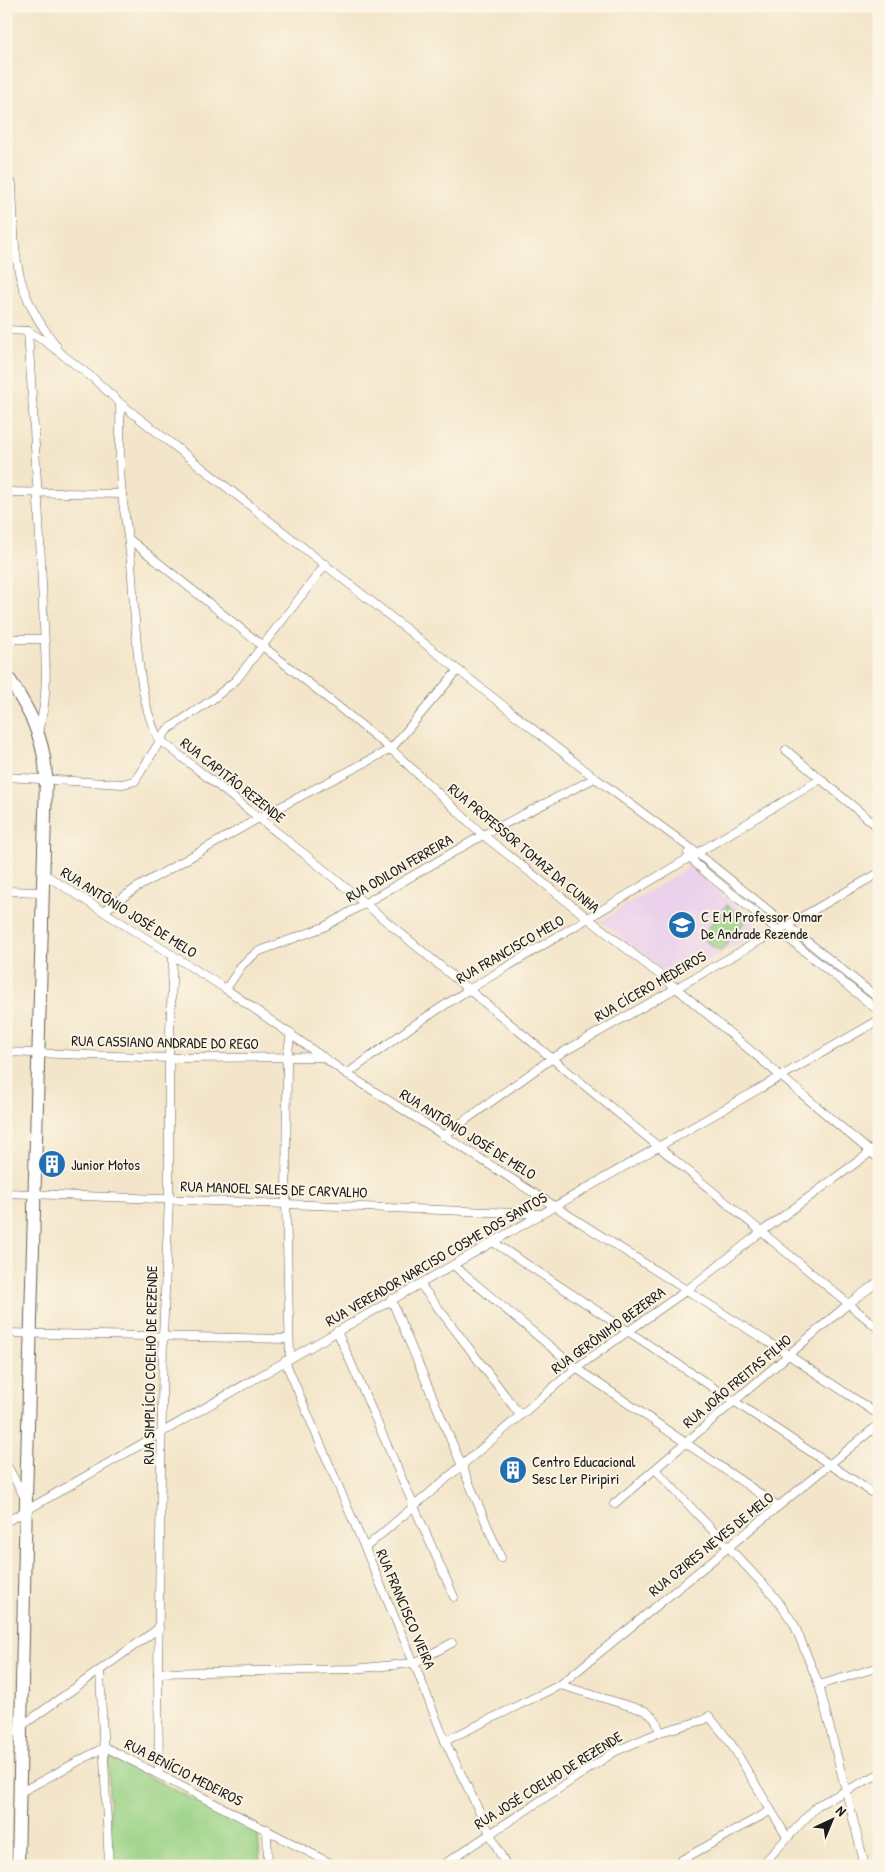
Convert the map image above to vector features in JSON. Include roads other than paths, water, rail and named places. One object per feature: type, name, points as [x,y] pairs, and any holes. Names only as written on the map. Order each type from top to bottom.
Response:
[{"type":"main road","points":[[6,674],[31,713],[38,730],[45,756],[46,778],[30,1333],[18,1866]]},
{"type":"street","points":[[6,184],[12,184],[15,263],[22,289],[38,324],[62,353]]},
{"type":"street","points":[[6,330],[28,330],[62,353],[120,403],[595,778],[685,846],[879,1011]]},
{"type":"street","points":[[28,330],[38,491],[44,639],[45,702],[38,730]]},
{"type":"street","name":"RUA CAPITÃO REZENDE","points":[[120,403],[122,494],[129,539],[137,638],[147,709],[152,727],[160,739],[365,904],[657,1148],[847,1305],[879,1329]]},
{"type":"street","points":[[6,492],[38,491],[122,494]]},
{"type":"street","name":"RUA PROFESSOR TOMAZ DA CUNHA","points":[[129,539],[264,645],[391,749],[483,835],[675,987],[879,1159]]},
{"type":"street","points":[[6,777],[122,784],[138,778],[160,739],[174,724],[231,684],[264,645],[326,564]]},
{"type":"street","points":[[6,639],[44,639]]},
{"type":"street","points":[[104,911],[136,888],[259,818],[391,749],[458,670]]},
{"type":"street","points":[[786,750],[879,828]]},
{"type":"street","name":"RUA ODILON FERREIRA","points":[[226,989],[242,965],[257,952],[305,935],[365,904],[483,835],[595,778]]},
{"type":"street","name":"RUA FRANCISCO MELO","points":[[348,1074],[411,1027],[468,990],[821,779]]},
{"type":"street","name":"RUA CÍCERO MEDEIROS","points":[[443,1136],[551,1059],[879,873]]},
{"type":"street","name":"RUA ANTÔNIO JOSÉ DE MELO","points":[[44,874],[226,989],[348,1074],[790,1356],[879,1416]]},
{"type":"street","points":[[6,891],[42,892]]},
{"type":"street","points":[[782,928],[879,999]]},
{"type":"street","name":"RUA SIMPLÍCIO COELHO DE REZENDE","points":[[160,1774],[158,1673],[163,1336],[169,1199],[169,1058],[173,956]]},
{"type":"street","name":"RUA VEREADOR NARCISO COSME DOS SANTOS","points":[[6,1522],[26,1505],[162,1432],[879,1020]]},
{"type":"street","name":"RUA FRANCISCO VIEIRA","points":[[291,1033],[287,1057],[288,1360],[445,1742],[506,1866]]},
{"type":"street","name":"RUA CASSIANO ANDRADE DO REGO","points":[[6,1052],[169,1058],[323,1057]]},
{"type":"street","name":"RUA GERÔNIMO BEZERRA","points":[[365,1548],[576,1368],[687,1290],[760,1233],[879,1146]]},
{"type":"street","name":"RUA MANOEL SALES DE CARVALHO","points":[[6,1194],[541,1214]]},
{"type":"street","points":[[493,1242],[879,1496]]},
{"type":"street","points":[[453,1265],[576,1368],[778,1506]]},
{"type":"street","name":"RUA JOÃO FREITAS FILHO","points":[[614,1504],[656,1470],[685,1442],[790,1356],[847,1305],[879,1282]]},
{"type":"street","points":[[420,1284],[520,1415]]},
{"type":"street","points":[[391,1300],[501,1558]]},
{"type":"street","points":[[337,1331],[454,1597]]},
{"type":"street","points":[[6,1333],[288,1339]]},
{"type":"street","name":"RUA OZIRES NEVES DE MELO","points":[[445,1742],[560,1685],[879,1424]]},
{"type":"street","points":[[6,1464],[26,1505]]},
{"type":"street","points":[[656,1470],[786,1611],[794,1624],[819,1685],[865,1866]]},
{"type":"street","points":[[6,1737],[160,1628]]},
{"type":"street","points":[[158,1673],[296,1672],[414,1663],[452,1643]]},
{"type":"street","points":[[819,1685],[879,1667]]},
{"type":"street","points":[[100,1671],[109,1866]]},
{"type":"street","points":[[560,1685],[646,1711],[655,1719],[660,1732]]},
{"type":"street","name":"RUA JOSÉ COELHO DE REZENDE","points":[[441,1866],[616,1751],[660,1732],[704,1720],[709,1716],[730,1742],[770,1811]]},
{"type":"street","name":"RUA BENÍCIO MEDEIROS","points":[[19,1793],[104,1747],[160,1774],[336,1866]]},
{"type":"street","points":[[761,1866],[818,1805],[879,1774]]},
{"type":"street","points":[[671,1866],[770,1811],[787,1837]]},
{"type":"street","points":[[267,1829],[268,1866]]},
{"type":"place","name":"C E M Professor Omar De Andrade Rezende","points":[[682,925]]},
{"type":"place","name":"Junior Motos","points":[[52,1164]]},
{"type":"place","name":"Centro Educacional Sesc Ler Piripiri","points":[[513,1470]]}]
